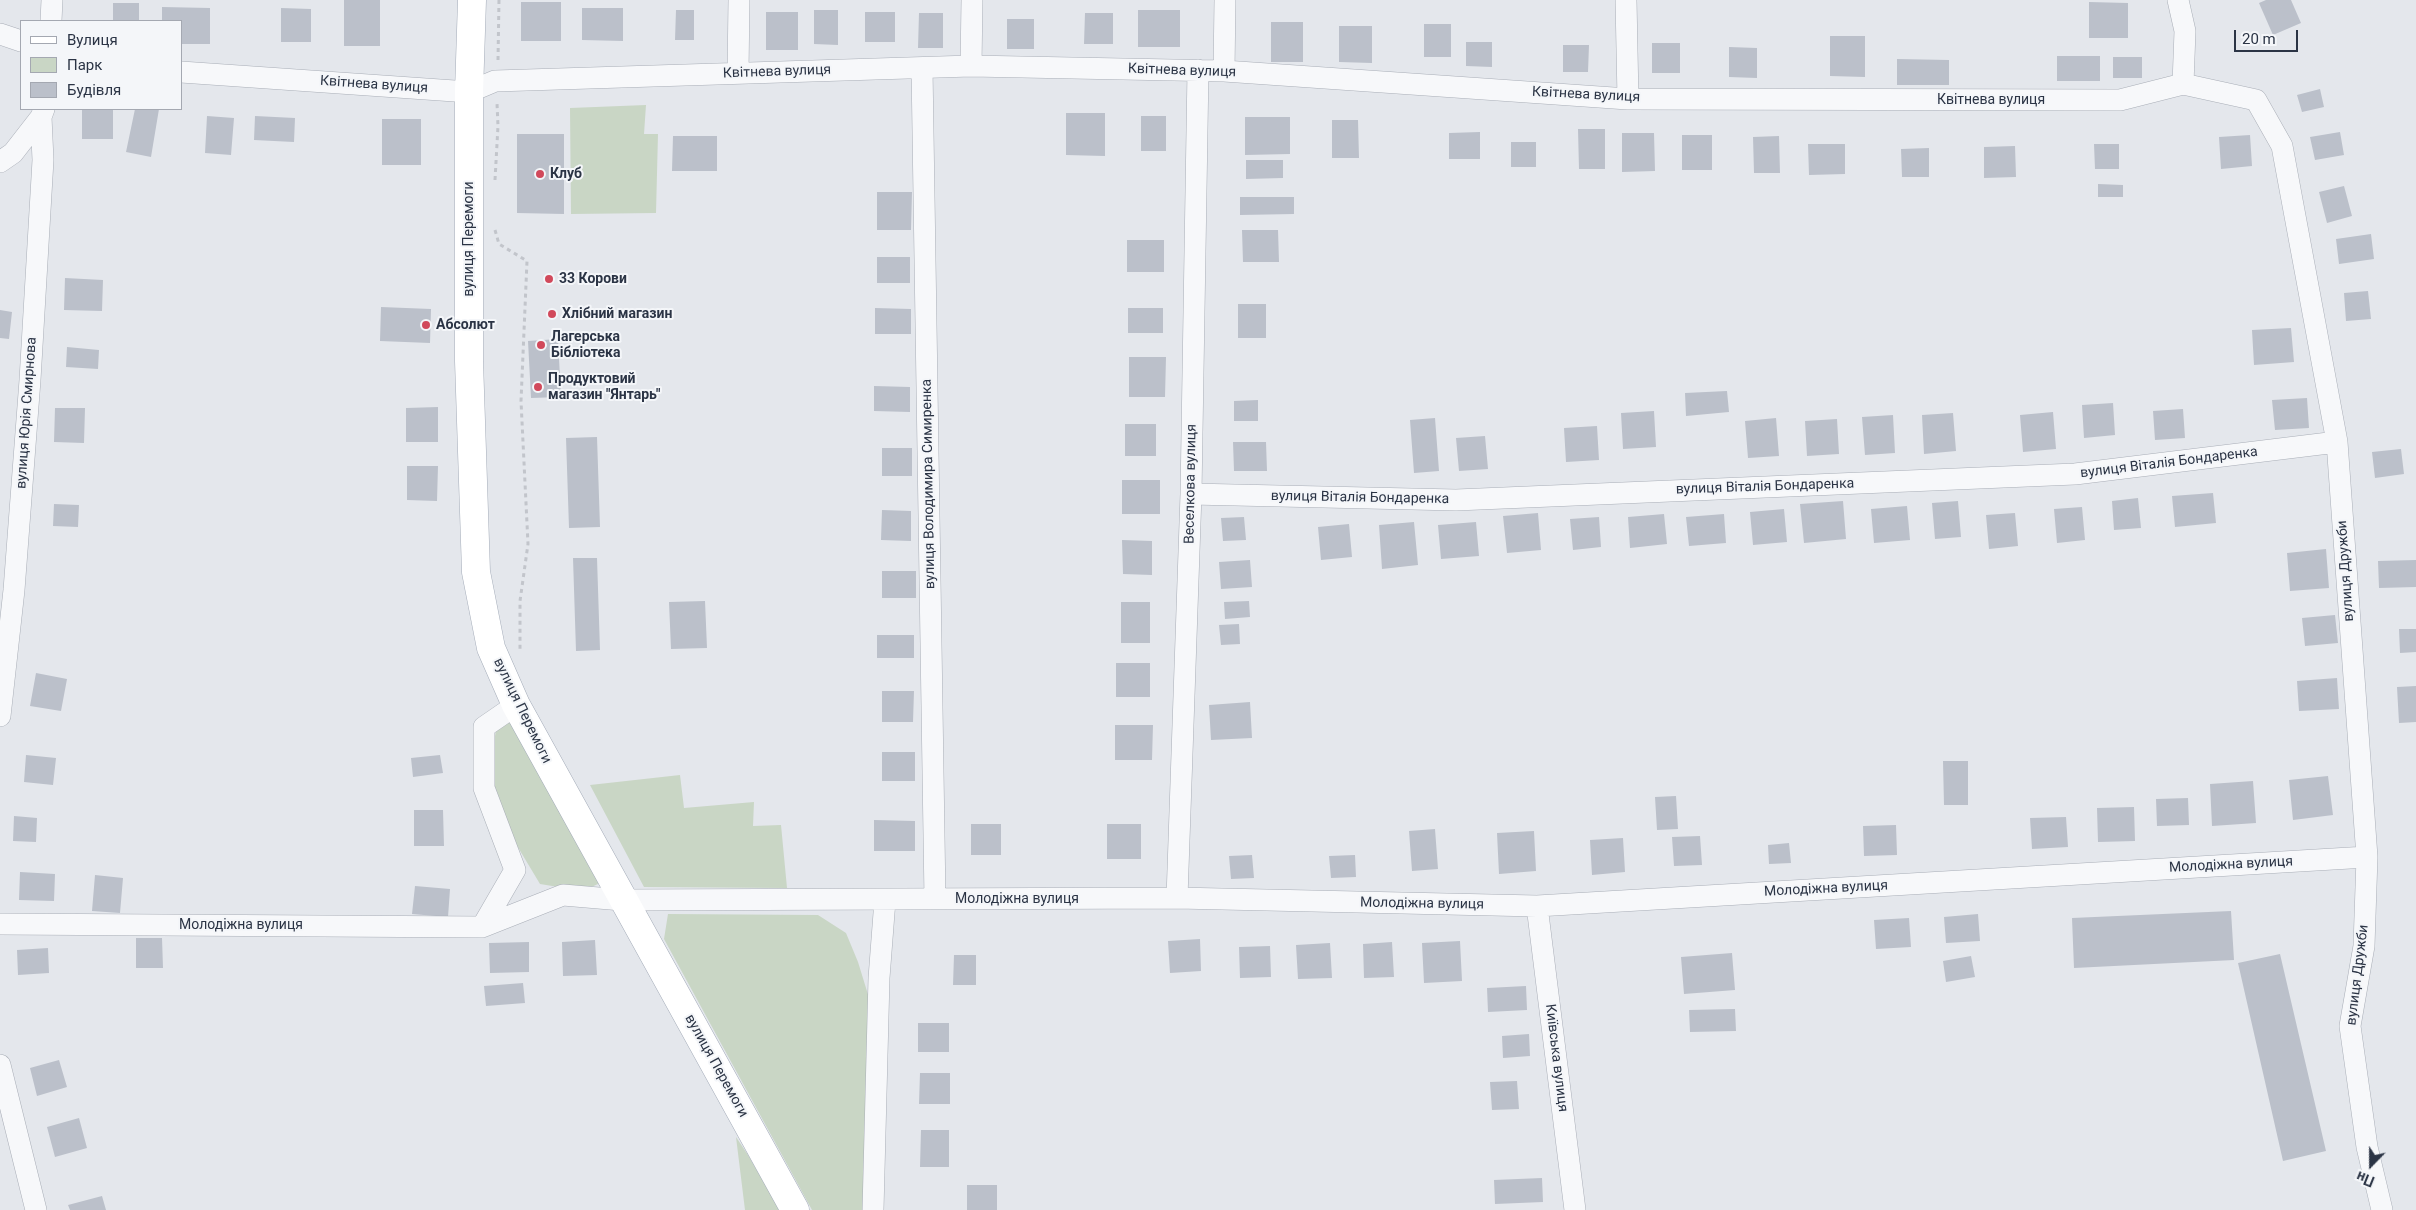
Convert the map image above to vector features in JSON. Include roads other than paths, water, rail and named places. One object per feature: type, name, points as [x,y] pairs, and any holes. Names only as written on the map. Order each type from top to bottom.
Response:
[{"type":"main road","name":"вулиця Перемоги","points":[[472,0],[469,92],[468,361],[476,572],[491,648],[516,704],[622,900],[702,1040],[795,1210]]},
{"type":"street","points":[[52,0],[52,20]]},
{"type":"street","points":[[738,73],[739,0]]},
{"type":"street","points":[[971,66],[972,0]]},
{"type":"street","points":[[1224,71],[1225,0]]},
{"type":"street","points":[[1626,0],[1628,99]]},
{"type":"street","points":[[2178,0],[2185,31],[2183,84]]},
{"type":"street","points":[[0,34],[20,41]]},
{"type":"street","name":"Квітнева вулиця","points":[[182,72],[469,92],[495,82],[738,73],[971,66],[1198,70],[1628,99],[2120,100],[2183,84]]},
{"type":"street","name":"вулиця Володимира Симиренка","points":[[922,68],[935,899]]},
{"type":"street","name":"Веселкова вулиця","points":[[1177,898],[1191,494],[1198,70]]},
{"type":"street","name":"вулиця Дружби","points":[[2183,84],[2256,100],[2282,146],[2337,442],[2367,857],[2364,946],[2350,1026],[2367,1147],[2382,1210]]},
{"type":"street","points":[[0,162],[13,153],[42,113]]},
{"type":"street","name":"вулиця Юрія Смирнова","points":[[0,716],[14,590],[30,380],[44,160],[42,113]]},
{"type":"street","name":"вулиця Віталія Бондаренка","points":[[1191,494],[1456,500],[2065,475],[2337,442]]},
{"type":"street","points":[[482,927],[515,870],[484,788],[484,727],[516,704]]},
{"type":"street","name":"Молодіжна вулиця","points":[[0,924],[482,927],[563,895],[622,900],[1177,898],[1537,906],[2367,857]]},
{"type":"street","points":[[873,1210],[879,978],[885,900]]},
{"type":"street","name":"Київська вулиця","points":[[1537,906],[1575,1210]]},
{"type":"street","points":[[0,1065],[36,1210]]},
{"type":"place","name":"Клуб","points":[[540,174]]},
{"type":"place","name":"33 Корови","points":[[549,279]]},
{"type":"place","name":"Хлібний магазин","points":[[552,314]]},
{"type":"place","name":"Абсолют","points":[[426,325]]},
{"type":"place","name":"Лагерська Бібліотека","points":[[541,345]]},
{"type":"place","name":"Продуктовий магазин \"Янтарь\"","points":[[538,387]]}]
